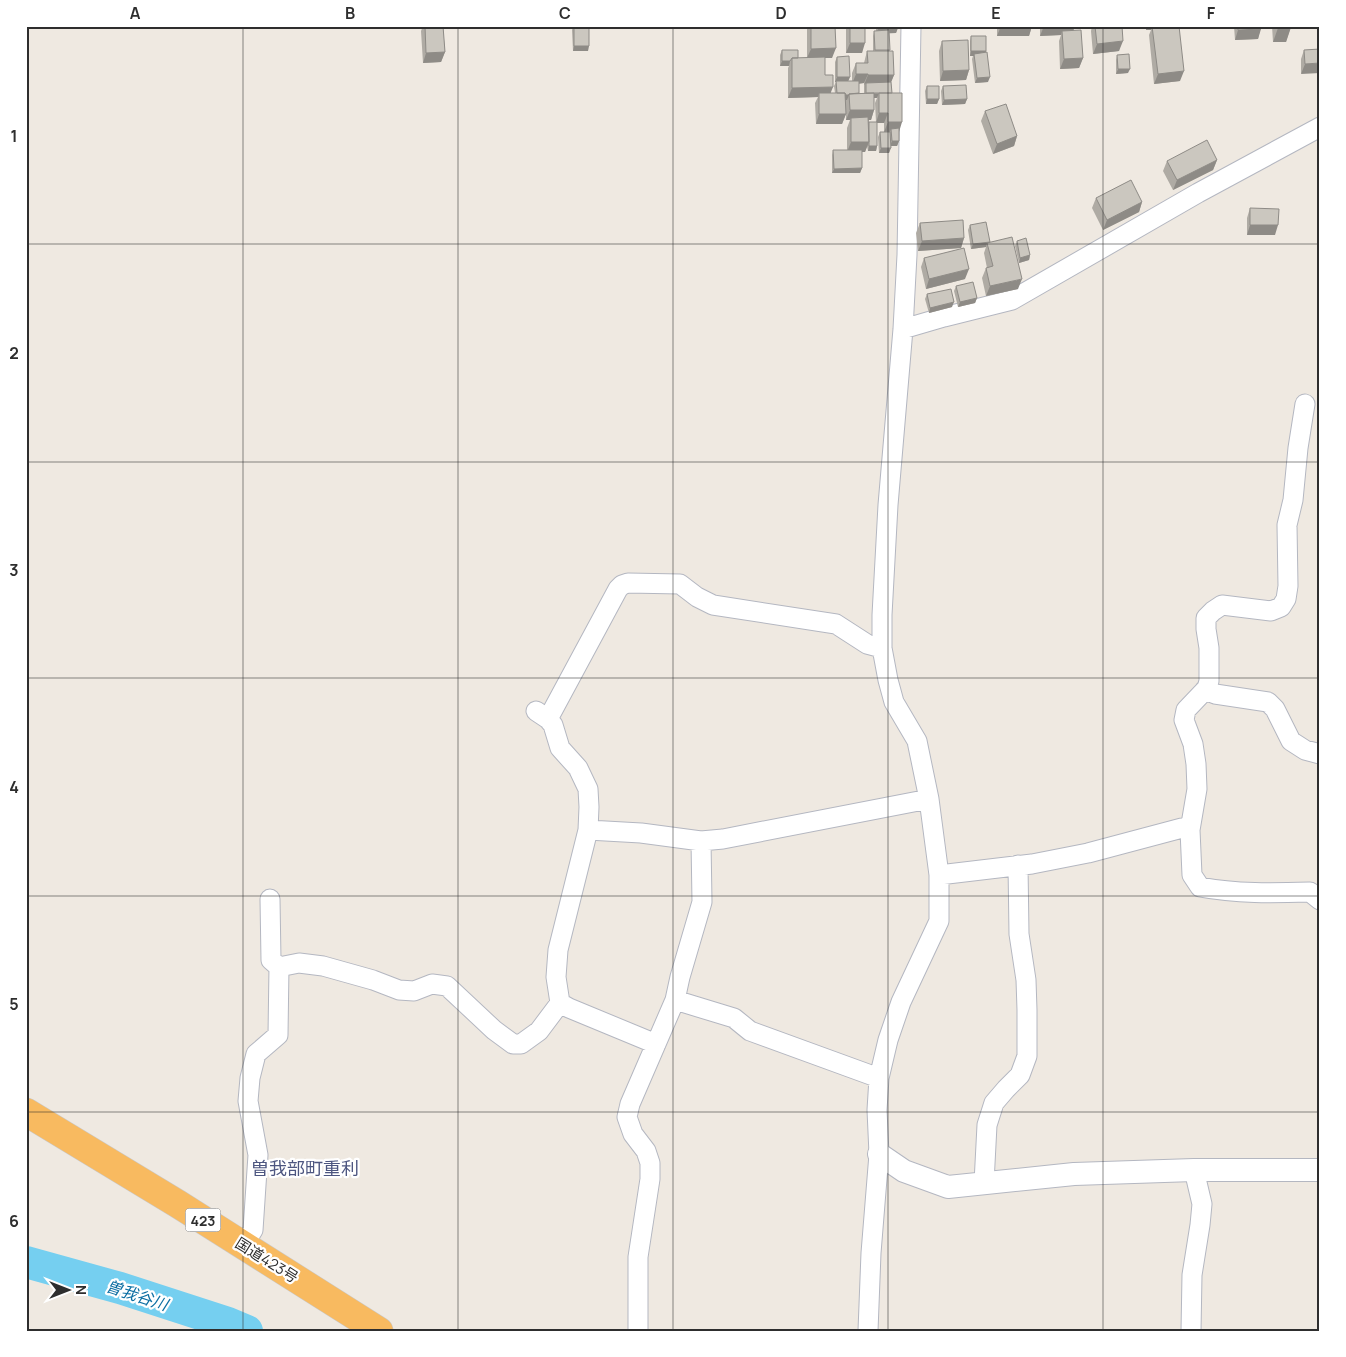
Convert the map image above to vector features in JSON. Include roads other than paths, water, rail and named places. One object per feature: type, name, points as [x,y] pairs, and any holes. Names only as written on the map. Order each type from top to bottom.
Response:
[{"type":"highway","name":"国道423号","points":[[26,1112],[379,1331]]},
{"type":"street","points":[[868,1331],[871,1253],[879,1154],[877,1110],[879,1078],[888,1040],[901,1002],[939,921],[939,875],[930,799],[917,741],[894,702],[882,648],[888,505],[903,329],[907,254],[911,26]]},
{"type":"street","points":[[903,329],[1012,300],[1198,193],[1320,127]]},
{"type":"street","points":[[1305,404],[1293,500],[1287,525],[1288,586],[1286,599],[1281,608],[1271,611],[1222,605],[1206,618],[1209,648],[1209,680],[1207,688],[1186,710],[1184,720],[1193,744],[1196,764],[1197,789],[1190,830],[1192,875],[1200,887],[1252,894],[1310,892],[1320,900]]},
{"type":"street","points":[[279,967],[298,963],[323,966],[373,980],[399,990],[414,991],[432,984],[448,986],[494,1030],[513,1044],[521,1044],[539,1031],[560,1003],[556,977],[558,950],[588,830],[588,789],[578,768],[560,748],[553,725],[542,715],[618,589],[628,583],[680,584],[697,598],[713,605],[836,624],[867,644],[882,648]]},
{"type":"street","points":[[1205,690],[1215,694],[1268,702],[1276,709],[1291,741],[1305,750],[1320,754]]},
{"type":"street","points":[[588,830],[641,833],[702,841],[930,799]]},
{"type":"street","points":[[939,875],[1018,866],[1088,853],[1182,828],[1190,830]]},
{"type":"street","points":[[638,1331],[638,1257],[650,1179],[650,1163],[646,1151],[633,1134],[627,1117],[630,1104],[675,1000],[702,902],[702,841]]},
{"type":"street","points":[[984,1183],[987,1125],[994,1103],[1020,1075],[1027,1056],[1026,980],[1019,934],[1018,866]]},
{"type":"street","points":[[243,1246],[253,1230],[258,1154],[248,1101],[250,1078],[256,1054],[278,1035],[279,967],[271,960],[270,899]]},
{"type":"street","points":[[675,1000],[734,1018],[750,1031],[879,1078]]},
{"type":"street","points":[[560,1003],[656,1044]]},
{"type":"street","points":[[879,1154],[904,1171],[948,1186],[1074,1174],[1194,1170],[1320,1170]]},
{"type":"street","points":[[1191,1331],[1192,1275],[1202,1204],[1194,1170]]},
{"type":"waterway","name":"曽我谷川","points":[[26,1262],[120,1288],[247,1331]]},
{"type":"district","name":"曽我部町重利","points":[[305,1168]]}]
